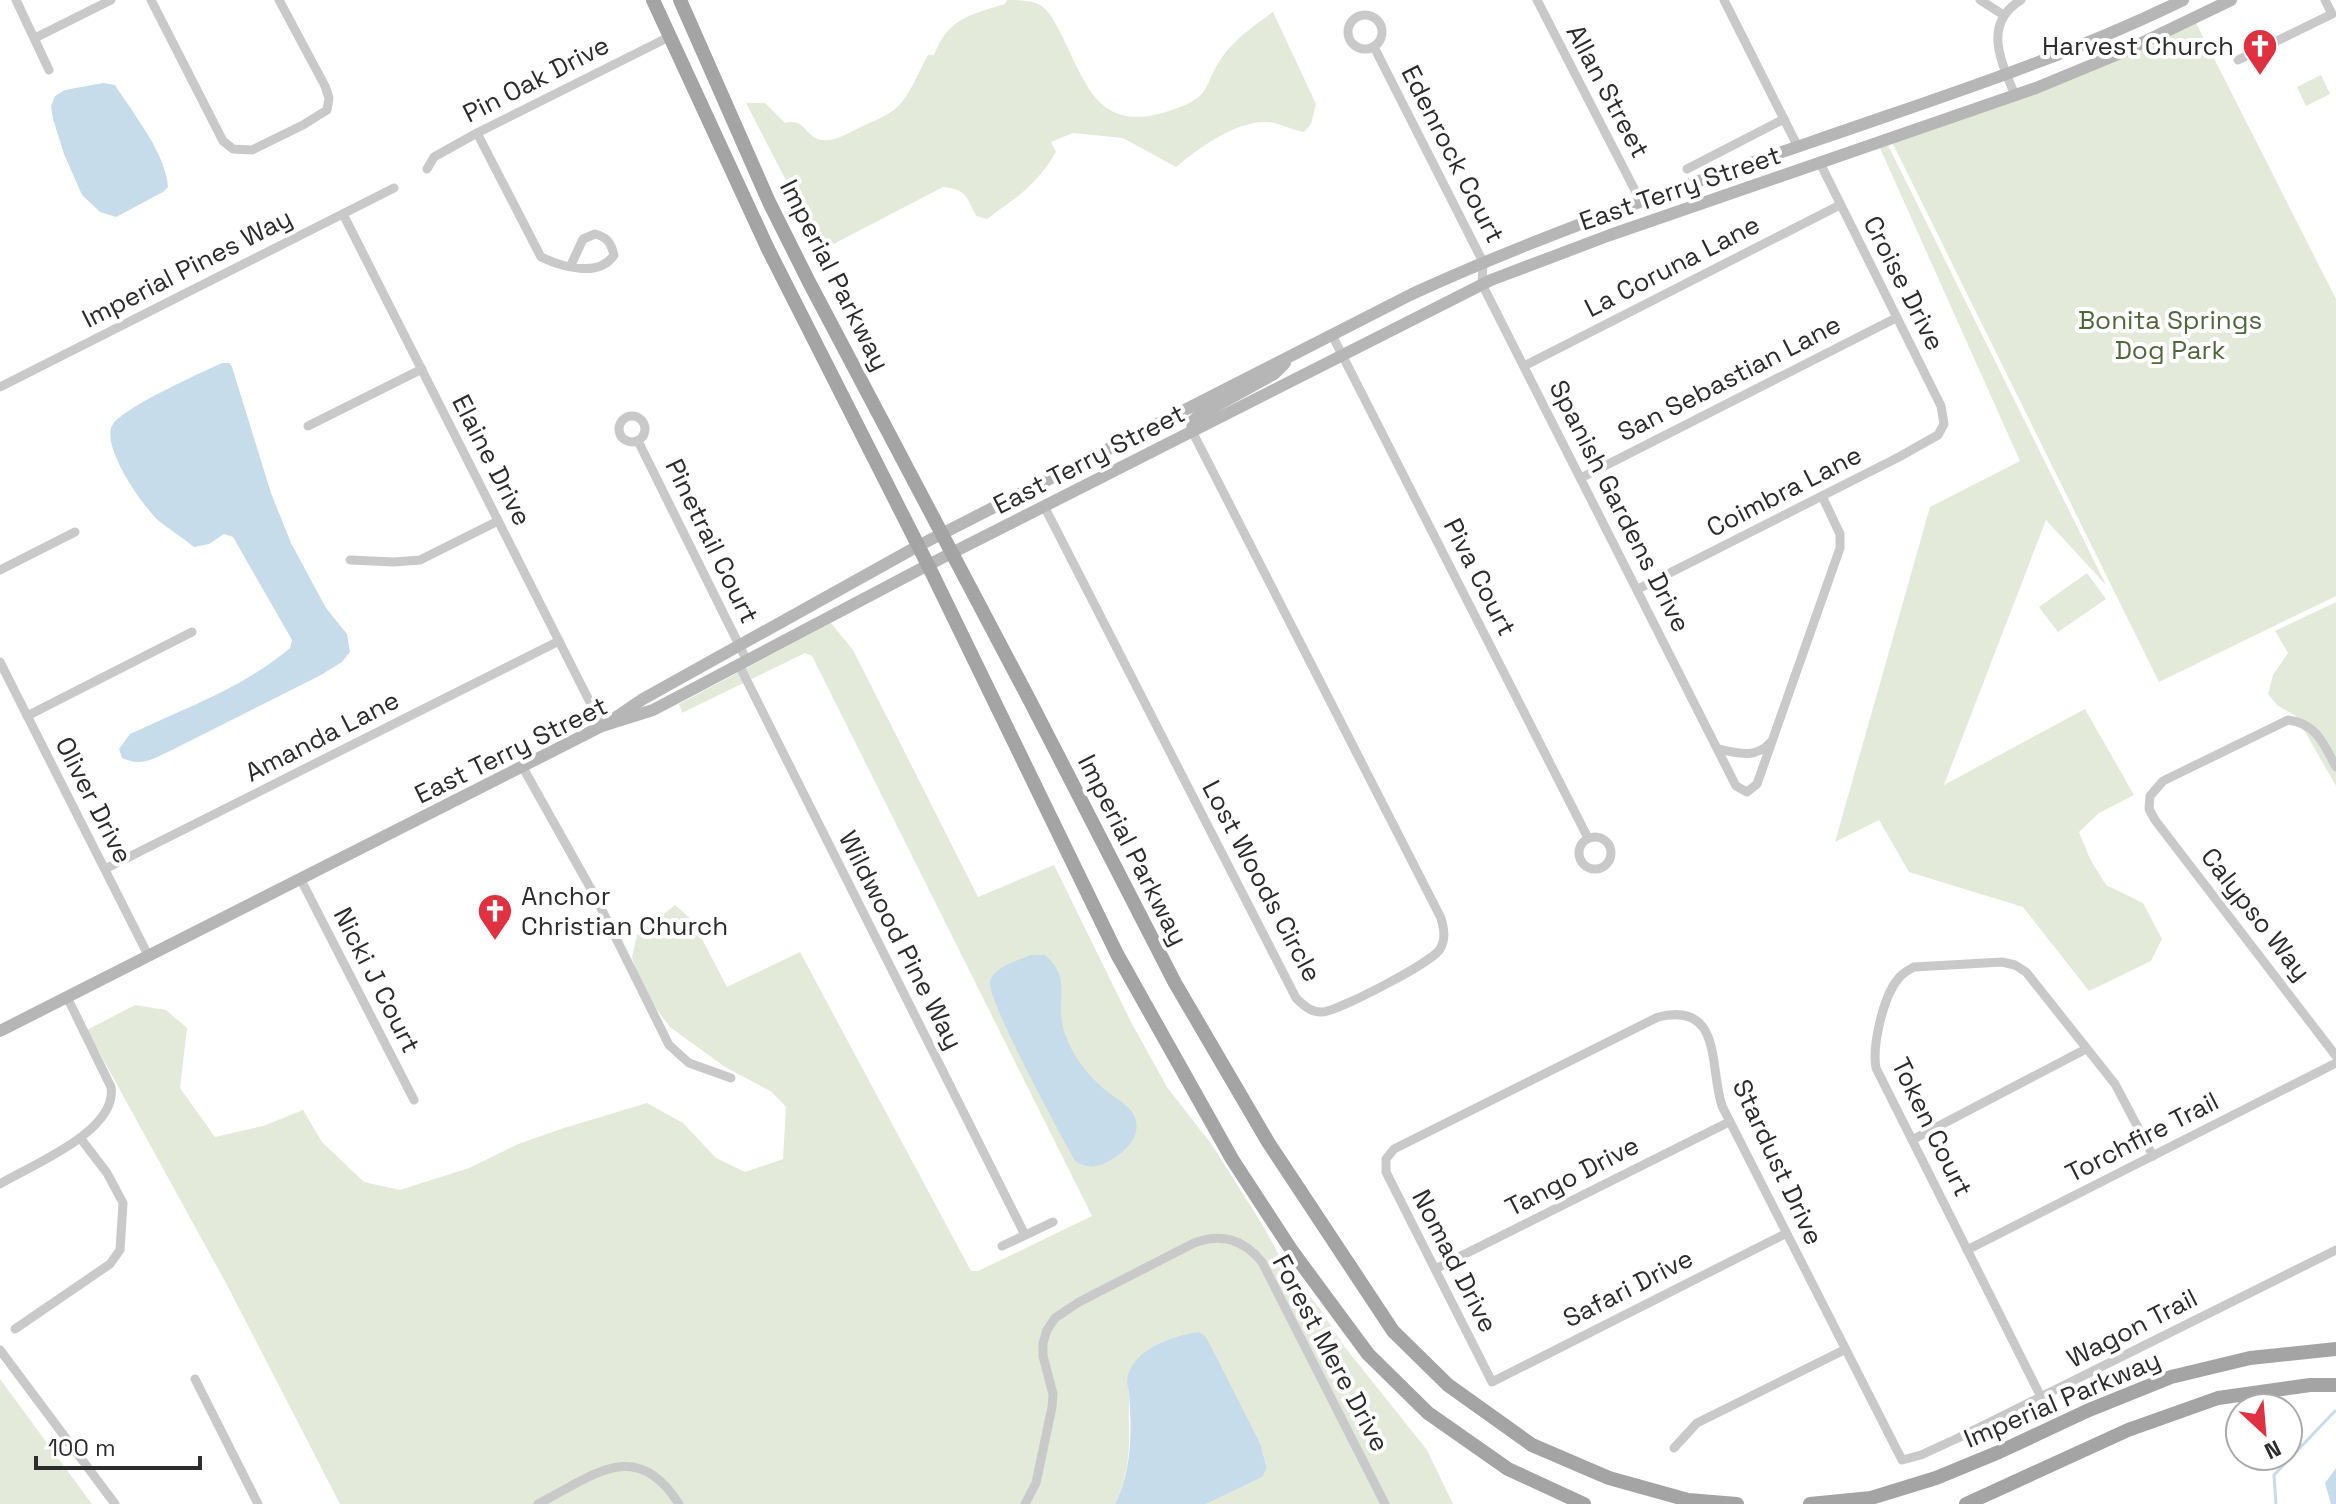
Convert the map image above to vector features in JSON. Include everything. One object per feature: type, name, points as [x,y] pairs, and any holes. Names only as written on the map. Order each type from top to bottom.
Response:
[{"type":"main road","name":"Imperial Parkway","points":[[653,0],[768,249],[928,565],[1117,954],[1232,1159],[1292,1251],[1368,1354],[1428,1413],[1508,1469],[1584,1504]]},
{"type":"main road","name":"Imperial Parkway","points":[[680,0],[769,202],[1175,983],[1268,1142],[1393,1331],[1448,1385],[1532,1445],[1609,1478],[1688,1500],[1737,1504]]},
{"type":"main road","name":"Imperial Parkway","points":[[1810,1504],[1871,1498],[1936,1478],[2171,1377],[2250,1358],[2336,1349]]},
{"type":"main road","name":"Imperial Parkway","points":[[1966,1504],[2128,1430],[2218,1398],[2310,1385],[2336,1385]]},
{"type":"street","points":[[16,0],[49,70]]},
{"type":"street","points":[[35,38],[111,0]]},
{"type":"street","points":[[151,0],[223,141],[233,149],[252,150],[327,110],[329,98],[325,86],[279,0]]},
{"type":"street","name":"Imperial Parkway","points":[[671,0],[689,18]]},
{"type":"street","name":"Allan Street","points":[[1537,0],[1641,202]]},
{"type":"street","points":[[1724,0],[1798,147]]},
{"type":"street","points":[[1980,0],[2002,14]]},
{"type":"street","points":[[2015,95],[2003,65],[1997,27],[2002,14],[2021,0]]},
{"type":"street","points":[[602,726],[643,699],[918,546],[1292,355],[1483,262],[1641,202],[2084,46],[2183,0]]},
{"type":"street","name":"East Terry Street","points":[[0,1031],[602,726],[653,710],[928,565],[1482,284],[1572,248],[2015,95],[2123,52],[2231,0]]},
{"type":"street","points":[[2238,60],[2332,14],[2325,0]]},
{"type":"street","name":"Pin Oak Drive","points":[[427,169],[434,157],[477,133],[671,36]]},
{"type":"street","name":"Edenrock Court","points":[[1374,47],[1483,262],[1482,284]]},
{"type":"street","points":[[1687,169],[1784,119]]},
{"type":"street","points":[[477,133],[541,257],[560,266],[596,269],[608,264],[614,255],[612,245],[605,236],[595,234],[583,239],[571,265]]},
{"type":"street","name":"Croise Drive","points":[[1820,163],[1941,406],[1944,424]]},
{"type":"street","name":"Imperial Pines Way","points":[[0,387],[394,188]]},
{"type":"street","name":"La Coruna Lane","points":[[1524,366],[1840,205]]},
{"type":"street","name":"Elaine Drive","points":[[343,214],[602,726]]},
{"type":"street","name":"Spanish Gardens Drive","points":[[1482,284],[1736,786],[1747,792],[1757,784],[1840,548],[1840,534],[1822,496]]},
{"type":"street","name":"San Sebastian Lane","points":[[1581,478],[1896,318]]},
{"type":"street","name":"Piva Court","points":[[1332,335],[1588,838]]},
{"type":"street","points":[[1192,431],[1193,421],[1198,416],[1274,374],[1292,355]]},
{"type":"street","points":[[308,426],[422,369]]},
{"type":"street","name":"Coimbra Lane","points":[[1638,589],[1938,435],[1944,424]]},
{"type":"street","name":"Lost Woods Circle","points":[[1044,506],[1296,998],[1307,1008],[1321,1012],[1336,1009],[1433,958],[1442,947],[1445,933],[1441,918],[1192,431]]},
{"type":"street","name":"Pinetrail Court","points":[[638,441],[740,646],[743,663]]},
{"type":"street","points":[[350,560],[420,560],[498,521]]},
{"type":"street","points":[[0,570],[75,532]]},
{"type":"street","points":[[27,716],[192,632]]},
{"type":"street","name":"Amanda Lane","points":[[105,869],[559,641]]},
{"type":"street","name":"Oliver Drive","points":[[0,662],[149,957]]},
{"type":"street","name":"Wildwood Pine Way","points":[[743,663],[1025,1235]]},
{"type":"street","name":"Calypso Way","points":[[2336,767],[2321,738],[2303,721],[2288,720],[2163,781],[2150,796],[2149,809],[2336,1056]]},
{"type":"street","points":[[1718,749],[1746,755],[1760,751],[1771,742]]},
{"type":"street","points":[[522,766],[596,898],[669,1045],[689,1063],[731,1078]]},
{"type":"street","name":"Nicki J Court","points":[[301,880],[414,1100]]},
{"type":"street","name":"Token Court","points":[[2041,1397],[1876,1068],[1874,1054],[1895,981],[1914,967],[2002,962],[2026,972],[2126,1101],[2153,1156]]},
{"type":"street","points":[[0,1184],[81,1139],[100,1119],[113,1097],[67,997]]},
{"type":"street","name":"Stardust Drive","points":[[1386,1159],[1394,1149],[1658,1017],[1684,1015],[1697,1021],[1707,1030],[1712,1043],[1718,1094],[1729,1122],[1902,1460]]},
{"type":"street","points":[[1912,1140],[2086,1049]]},
{"type":"street","name":"Torchfire Trail","points":[[1967,1250],[2336,1063]]},
{"type":"street","name":"Tango Drive","points":[[1435,1269],[1729,1122]]},
{"type":"street","points":[[15,1329],[110,1264],[120,1250],[123,1203],[107,1173],[81,1139]]},
{"type":"street","name":"Nomad Drive","points":[[1386,1159],[1386,1172],[1492,1382]]},
{"type":"street","points":[[1002,1246],[1053,1222]]},
{"type":"street","name":"Safari Drive","points":[[1492,1382],[1785,1234]]},
{"type":"street","name":"Forest Mere Drive","points":[[1025,1504],[1036,1483],[1052,1407],[1053,1394],[1043,1356],[1043,1343],[1055,1318],[1079,1302],[1194,1243],[1224,1237],[1252,1250],[1262,1262],[1385,1504]]},
{"type":"street","name":"Wagon Trail","points":[[1902,1460],[1921,1455],[2041,1397],[2336,1250]]},
{"type":"street","points":[[0,1350],[115,1504]]},
{"type":"street","points":[[1674,1448],[1697,1423],[1844,1350]]},
{"type":"street","points":[[195,1379],[258,1504]]},
{"type":"street","points":[[538,1504],[604,1471],[625,1465],[650,1471],[661,1479],[679,1504]]},
{"type":"green space","points":[[1007,0],[1031,2],[1046,10],[1089,89],[1112,111],[1127,116],[1169,111],[1194,100],[1206,88],[1218,63],[1231,46],[1273,12],[1316,104],[1311,124],[1304,132],[1267,122],[1243,126],[1206,144],[1176,167],[1123,138],[1073,133],[1051,142],[1056,152],[1041,174],[987,219],[976,216],[961,192],[943,187],[822,250],[746,103],[765,103],[785,123],[797,123],[816,138],[826,140],[840,137],[897,107],[908,94],[928,55],[934,55],[953,26],[971,15],[1005,4]]},
{"type":"green space","name":"Bonita Springs Dog Park","points":[[2194,19],[2336,299],[2336,596],[2159,682],[1890,138],[2036,88]]},
{"type":"green space","points":[[2321,75],[2330,94],[2306,106],[2297,87]]},
{"type":"green space","points":[[1888,145],[2106,585],[2046,520],[1944,785],[2085,709],[2134,795],[2099,813],[2079,832],[2090,859],[2106,885],[2143,903],[2162,939],[2151,961],[2089,991],[2023,907],[1909,872],[1879,820],[1835,842],[1930,507],[2020,461],[1880,148]]},
{"type":"green space","points":[[2087,573],[2106,599],[2058,632],[2039,607]]},
{"type":"green space","points":[[2336,602],[2336,786],[2296,716],[2278,706],[2268,694],[2273,675],[2288,653],[2275,631]]},
{"type":"green space","points":[[831,623],[853,650],[978,897],[1054,865],[1131,1022],[1167,1087],[1212,1145],[1284,1264],[1320,1309],[1344,1346],[1427,1450],[1453,1504],[1206,1504],[1261,1477],[1267,1468],[1260,1443],[1239,1403],[1170,1340],[1143,1356],[1127,1383],[1128,1454],[1123,1484],[1115,1504],[340,1504],[227,1285],[87,1030],[135,1005],[166,1010],[187,1028],[180,1088],[215,1137],[263,1126],[303,1110],[322,1142],[364,1182],[400,1190],[469,1168],[518,1144],[647,1103],[683,1123],[716,1158],[745,1172],[783,1159],[786,1107],[772,1092],[725,1067],[670,1027],[642,990],[632,957],[637,935],[675,905],[692,920],[727,987],[800,952],[971,1271],[978,1271],[1092,1216],[812,656],[805,653],[682,713],[679,704]]},
{"type":"green space","points":[[0,1379],[83,1492],[92,1504],[0,1504]]},
{"type":"water","points":[[103,83],[115,85],[148,134],[166,174],[168,187],[116,217],[100,212],[82,195],[64,154],[51,106],[55,96],[65,90]]},
{"type":"water","points":[[222,363],[229,363],[232,367],[271,493],[291,543],[326,608],[347,634],[350,652],[342,662],[321,675],[170,751],[147,761],[129,761],[122,758],[119,749],[130,734],[253,675],[290,648],[292,640],[233,537],[224,534],[209,544],[194,547],[163,524],[134,489],[112,446],[110,433],[120,417]]},
{"type":"water","points":[[1031,955],[1045,955],[1058,971],[1063,1026],[1078,1060],[1097,1083],[1130,1109],[1136,1121],[1130,1144],[1118,1156],[1099,1165],[1082,1165],[1075,1161],[1026,1068],[992,992],[990,981],[996,972]]},
{"type":"water","points":[[1199,1332],[1206,1337],[1260,1443],[1267,1468],[1262,1477],[1206,1504],[1115,1504],[1125,1478],[1130,1450],[1127,1382],[1130,1371],[1135,1361],[1154,1346]]},
{"type":"water","points":[[2336,1468],[2336,1504],[2331,1504],[2325,1483]]},
{"type":"waterway","points":[[2276,1504],[2274,1475],[2335,1411]]},
{"type":"place","name":"Harvest Church","points":[[2260,77]]},
{"type":"place","name":"Anchor Christian Church","points":[[495,942]]}]
